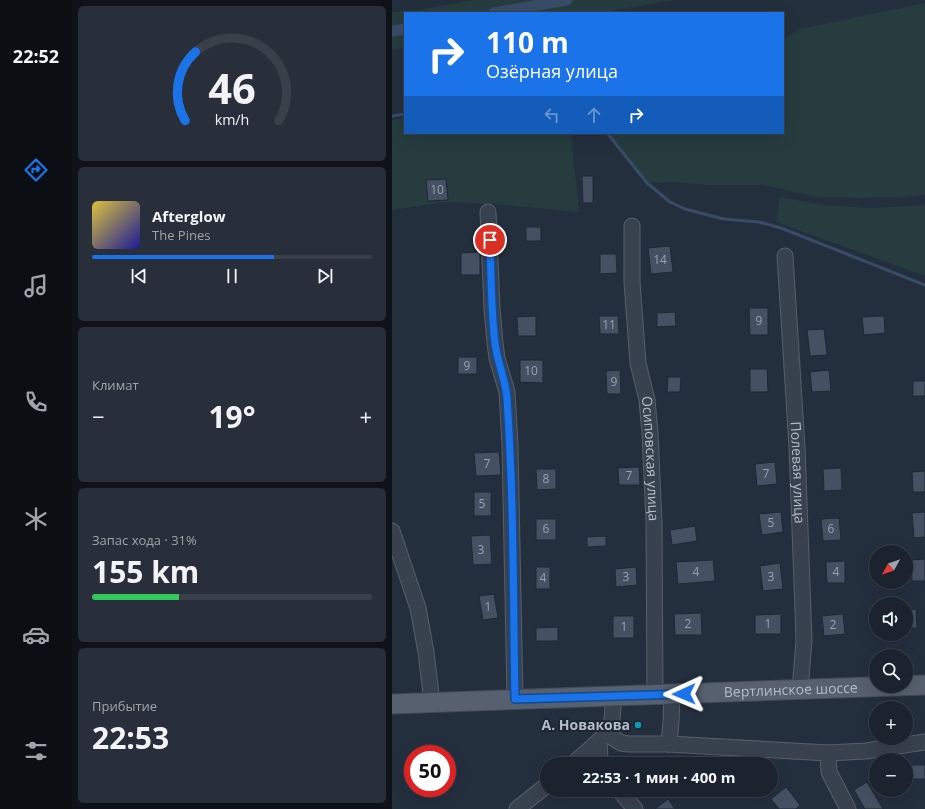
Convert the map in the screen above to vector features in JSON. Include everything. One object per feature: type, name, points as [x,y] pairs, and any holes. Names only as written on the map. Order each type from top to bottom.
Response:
[{"type":"main road","name":"Вертлинское шоссе","points":[[392,704],[925,685]]},
{"type":"street","points":[[488,212],[495,343],[497,358],[507,392],[510,445],[515,699]]},
{"type":"street","name":"Осиповская улица","points":[[632,226],[632,282],[638,363],[648,400],[664,694],[669,744]]},
{"type":"street","name":"Полевая улица","points":[[785,256],[797,447],[804,640],[800,690]]},
{"type":"street","points":[[392,531],[419,614],[426,652],[432,702]]},
{"type":"street","points":[[614,696],[611,730],[613,738],[620,743],[828,752],[866,751],[925,742]]},
{"type":"street","points":[[580,757],[611,730]]},
{"type":"street","points":[[599,741],[600,757]]},
{"type":"street","points":[[828,752],[829,772],[848,809]]},
{"type":"street","points":[[517,809],[540,791]]},
{"type":"street","points":[[625,797],[634,809]]},
{"type":"green space","points":[[475,0],[673,0],[606,12],[404,12],[404,47],[392,50],[392,12],[417,10]]},
{"type":"green space","points":[[925,3],[925,195],[859,198],[816,197],[764,185],[708,185],[673,182],[647,183],[608,134],[784,134],[784,38],[800,29]]},
{"type":"green space","points":[[404,117],[404,134],[571,134],[579,212],[495,204],[445,202],[392,210],[392,120]]},
{"type":"green space","points":[[780,197],[823,205],[870,208],[925,205],[925,276],[776,222]]},
{"type":"building","points":[[582,176],[593,176],[593,203],[583,203]]},
{"type":"building","points":[[446,179],[448,200],[428,201],[426,180]]},
{"type":"building","points":[[526,227],[541,227],[541,241],[526,241]]},
{"type":"building","points":[[670,246],[673,272],[651,274],[648,248]]},
{"type":"building","points":[[480,252],[480,275],[461,275],[461,253]]},
{"type":"building","points":[[600,254],[616,254],[617,273],[600,274]]},
{"type":"building","points":[[749,308],[768,308],[768,335],[750,335]]},
{"type":"building","points":[[675,312],[676,326],[657,327],[657,313]]},
{"type":"building","points":[[536,316],[536,336],[518,336],[517,317]]},
{"type":"building","points":[[599,316],[618,316],[619,334],[600,334]]},
{"type":"building","points":[[884,316],[885,333],[864,335],[862,317]]},
{"type":"building","points":[[824,329],[827,355],[810,356],[807,330]]},
{"type":"building","points":[[458,357],[477,357],[477,374],[458,374]]},
{"type":"building","points":[[520,360],[543,360],[543,383],[520,382]]},
{"type":"building","points":[[750,369],[767,369],[768,392],[750,392]]},
{"type":"building","points":[[620,370],[621,394],[607,394],[606,371]]},
{"type":"building","points":[[829,370],[831,391],[812,392],[810,372]]},
{"type":"building","points":[[668,377],[681,377],[680,392],[667,392]]},
{"type":"building","points":[[913,381],[925,381],[925,396],[913,396]]},
{"type":"building","points":[[499,452],[501,475],[476,476],[474,453]]},
{"type":"building","points":[[775,462],[777,484],[757,486],[755,464]]},
{"type":"building","points":[[639,467],[640,485],[619,485],[618,468]]},
{"type":"building","points":[[841,468],[842,490],[824,491],[823,469]]},
{"type":"building","points":[[536,469],[556,469],[556,489],[537,490]]},
{"type":"building","points":[[925,471],[925,492],[913,492],[912,472]]},
{"type":"building","points":[[474,492],[491,492],[491,516],[474,516]]},
{"type":"building","points":[[781,512],[783,532],[762,535],[759,514]]},
{"type":"building","points":[[925,512],[925,537],[914,538],[912,513]]},
{"type":"building","points":[[839,518],[841,540],[823,541],[821,519]]},
{"type":"building","points":[[536,519],[556,519],[556,540],[536,540]]},
{"type":"building","points":[[695,526],[697,541],[672,545],[670,530]]},
{"type":"building","points":[[490,535],[492,564],[473,565],[471,536]]},
{"type":"building","points":[[606,536],[606,546],[587,547],[587,537]]},
{"type":"building","points":[[925,559],[925,581],[913,581],[913,560]]},
{"type":"building","points":[[713,560],[715,581],[678,584],[676,562]]},
{"type":"building","points":[[845,561],[845,583],[827,583],[826,562]]},
{"type":"building","points":[[780,563],[783,589],[763,591],[760,566]]},
{"type":"building","points":[[536,567],[550,567],[550,589],[536,589]]},
{"type":"building","points":[[636,567],[637,585],[616,587],[615,569]]},
{"type":"building","points":[[494,594],[498,618],[483,620],[479,596]]},
{"type":"building","points":[[913,609],[916,609],[917,628],[913,628]]},
{"type":"building","points":[[701,613],[702,635],[675,635],[674,614]]},
{"type":"building","points":[[781,614],[781,634],[755,634],[755,615]]},
{"type":"building","points":[[843,614],[845,634],[824,636],[822,616]]},
{"type":"building","points":[[613,616],[634,616],[634,638],[613,638]]},
{"type":"building","points":[[558,627],[558,641],[536,641],[536,628]]},
{"type":"building","points":[[913,765],[925,765],[925,779],[913,779]]},
{"type":"building","points":[[867,782],[869,785],[869,797],[876,797],[883,809],[865,809],[854,790]]},
{"type":"building","points":[[786,787],[800,805],[796,809],[779,809],[771,799],[774,797],[778,797],[778,793]]},
{"type":"building","points":[[668,799],[675,809],[655,809]]},
{"type":"waterway","points":[[500,12],[567,0]]},
{"type":"waterway","points":[[392,31],[404,29]]},
{"type":"waterway","points":[[392,116],[404,114]]},
{"type":"waterway","points":[[608,134],[647,183],[670,202],[685,209],[724,219],[759,222],[781,228],[925,285]]},
{"type":"place","name":"А. Новакова","points":[[638,725]]},
{"type":"route","points":[[490,240],[492,309],[495,343],[497,358],[507,392],[510,445],[515,699],[684,694]]}]
